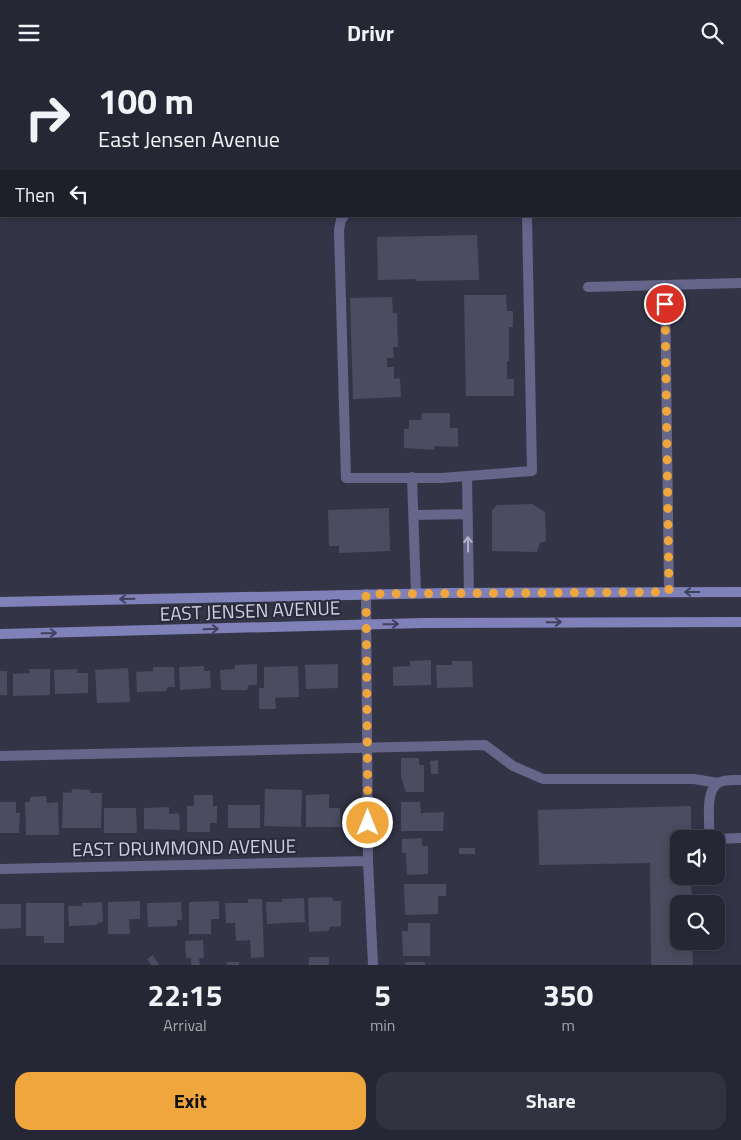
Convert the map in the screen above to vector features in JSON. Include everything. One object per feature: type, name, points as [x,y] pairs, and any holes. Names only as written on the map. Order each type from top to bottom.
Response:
[{"type":"main road","name":"EAST JENSEN AVENUE","points":[[0,602],[416,593],[741,592]]},
{"type":"main road","name":"EAST JENSEN AVENUE","points":[[0,634],[366,625],[741,622]]},
{"type":"street","points":[[343,217],[340,220],[339,230],[346,478],[441,478],[532,471],[527,217]]},
{"type":"street","points":[[588,287],[741,283]]},
{"type":"street","points":[[665,285],[669,592]]},
{"type":"street","points":[[467,476],[469,593]]},
{"type":"street","points":[[412,477],[416,593]]},
{"type":"street","points":[[414,515],[468,514]]},
{"type":"street","points":[[366,594],[368,861],[373,965]]},
{"type":"street","points":[[0,756],[485,745],[513,766],[542,779],[694,779],[718,783],[728,780],[741,780]]},
{"type":"street","points":[[709,830],[711,791],[718,783]]},
{"type":"street","points":[[725,839],[741,838]]},
{"type":"street","name":"EAST DRUMMOND AVENUE","points":[[0,869],[368,861]]},
{"type":"building","points":[[477,235],[479,280],[378,280],[377,237]]},
{"type":"building","points":[[464,295],[506,295],[507,311],[513,311],[513,327],[509,327],[507,379],[514,379],[514,396],[466,396]]},
{"type":"building","points":[[392,297],[393,313],[397,313],[398,347],[393,347],[394,358],[387,358],[387,367],[394,367],[394,379],[400,378],[401,397],[353,399],[350,298]]},
{"type":"building","points":[[422,413],[450,413],[450,428],[458,428],[458,447],[434,446],[434,450],[404,448],[404,429],[409,429],[409,420],[421,420]]},
{"type":"building","points":[[532,504],[545,512],[546,541],[540,543],[537,552],[492,551],[492,510],[497,505]]},
{"type":"building","points":[[389,508],[390,551],[339,553],[339,546],[329,546],[328,510]]},
{"type":"building","points":[[431,660],[431,685],[393,686],[393,667],[410,666],[410,661]]},
{"type":"building","points":[[452,661],[472,661],[473,687],[437,688],[436,665],[452,665]]},
{"type":"building","points":[[257,664],[257,685],[249,685],[247,690],[221,690],[220,670],[235,669],[235,665]]},
{"type":"building","points":[[338,664],[338,688],[306,689],[305,665]]},
{"type":"building","points":[[204,666],[204,671],[210,671],[211,688],[180,690],[179,667]]},
{"type":"building","points":[[298,666],[299,697],[275,698],[276,709],[259,709],[259,688],[264,688],[264,667]]},
{"type":"building","points":[[153,667],[174,667],[175,687],[168,687],[166,691],[137,692],[136,672],[153,671]]},
{"type":"building","points":[[128,668],[130,702],[97,703],[95,670]]},
{"type":"building","points":[[29,669],[50,669],[50,695],[13,696],[13,674],[30,673]]},
{"type":"building","points":[[77,669],[77,673],[88,673],[88,693],[55,694],[54,670]]},
{"type":"building","points":[[0,671],[7,671],[7,695],[0,695]]},
{"type":"building","points":[[401,758],[419,758],[419,765],[424,765],[424,792],[406,792],[401,777]]},
{"type":"building","points":[[438,760],[438,774],[431,774],[430,761]]},
{"type":"building","points":[[72,789],[90,790],[90,793],[102,793],[101,828],[62,828],[63,792],[71,793]]},
{"type":"building","points":[[265,789],[302,790],[301,827],[264,826]]},
{"type":"building","points":[[329,794],[329,808],[340,808],[341,827],[306,827],[306,795]]},
{"type":"building","points":[[194,795],[213,795],[213,806],[217,806],[217,823],[210,823],[210,832],[187,832],[187,806],[194,806]]},
{"type":"building","points":[[46,796],[47,803],[58,802],[59,835],[26,835],[25,802],[30,802],[30,797]]},
{"type":"building","points":[[0,802],[16,802],[16,813],[20,813],[19,833],[0,833]]},
{"type":"building","points":[[401,802],[420,802],[421,813],[444,812],[443,831],[401,831]]},
{"type":"building","points":[[228,805],[260,805],[260,828],[228,828]]},
{"type":"building","points":[[691,806],[691,830],[670,830],[670,885],[691,885],[692,895],[670,895],[670,950],[692,950],[693,965],[651,965],[650,863],[539,865],[538,810]]},
{"type":"building","points":[[169,807],[169,814],[179,813],[180,830],[144,829],[144,808]]},
{"type":"building","points":[[104,808],[136,808],[137,833],[104,833]]},
{"type":"building","points":[[422,838],[422,846],[428,846],[428,874],[407,875],[406,853],[402,853],[402,839]]},
{"type":"building","points":[[459,848],[475,848],[475,854],[459,854]]},
{"type":"building","points":[[404,884],[446,884],[446,896],[438,896],[438,914],[405,915]]},
{"type":"building","points":[[331,897],[334,901],[341,901],[341,926],[330,927],[328,931],[309,932],[308,898]]},
{"type":"building","points":[[304,898],[305,922],[267,924],[266,902],[282,902],[282,899]]},
{"type":"building","points":[[248,899],[262,899],[264,957],[251,958],[250,940],[236,941],[235,923],[226,923],[225,903],[248,903]]},
{"type":"building","points":[[140,901],[140,919],[129,919],[130,934],[108,934],[108,902]]},
{"type":"building","points":[[219,901],[219,919],[211,919],[211,934],[189,934],[189,902]]},
{"type":"building","points":[[102,902],[103,922],[97,923],[97,925],[69,926],[68,906],[82,906],[82,903]]},
{"type":"building","points":[[181,902],[182,920],[177,920],[177,926],[148,927],[147,903]]},
{"type":"building","points":[[26,903],[64,903],[64,943],[44,943],[44,936],[26,936]]},
{"type":"building","points":[[0,904],[21,904],[21,928],[0,929]]},
{"type":"building","points":[[408,923],[430,923],[430,956],[403,956],[402,931],[408,931]]},
{"type":"building","points":[[203,940],[204,958],[199,958],[200,965],[191,965],[191,958],[186,958],[185,941]]},
{"type":"building","points":[[153,955],[159,965],[151,965],[147,959]]},
{"type":"building","points":[[309,957],[329,957],[329,965],[309,965]]},
{"type":"building","points":[[227,962],[239,962],[239,965],[227,965]]},
{"type":"building","points":[[405,962],[425,962],[425,965],[405,965]]},
{"type":"route","points":[[368,823],[366,594],[669,592],[665,304]]}]
